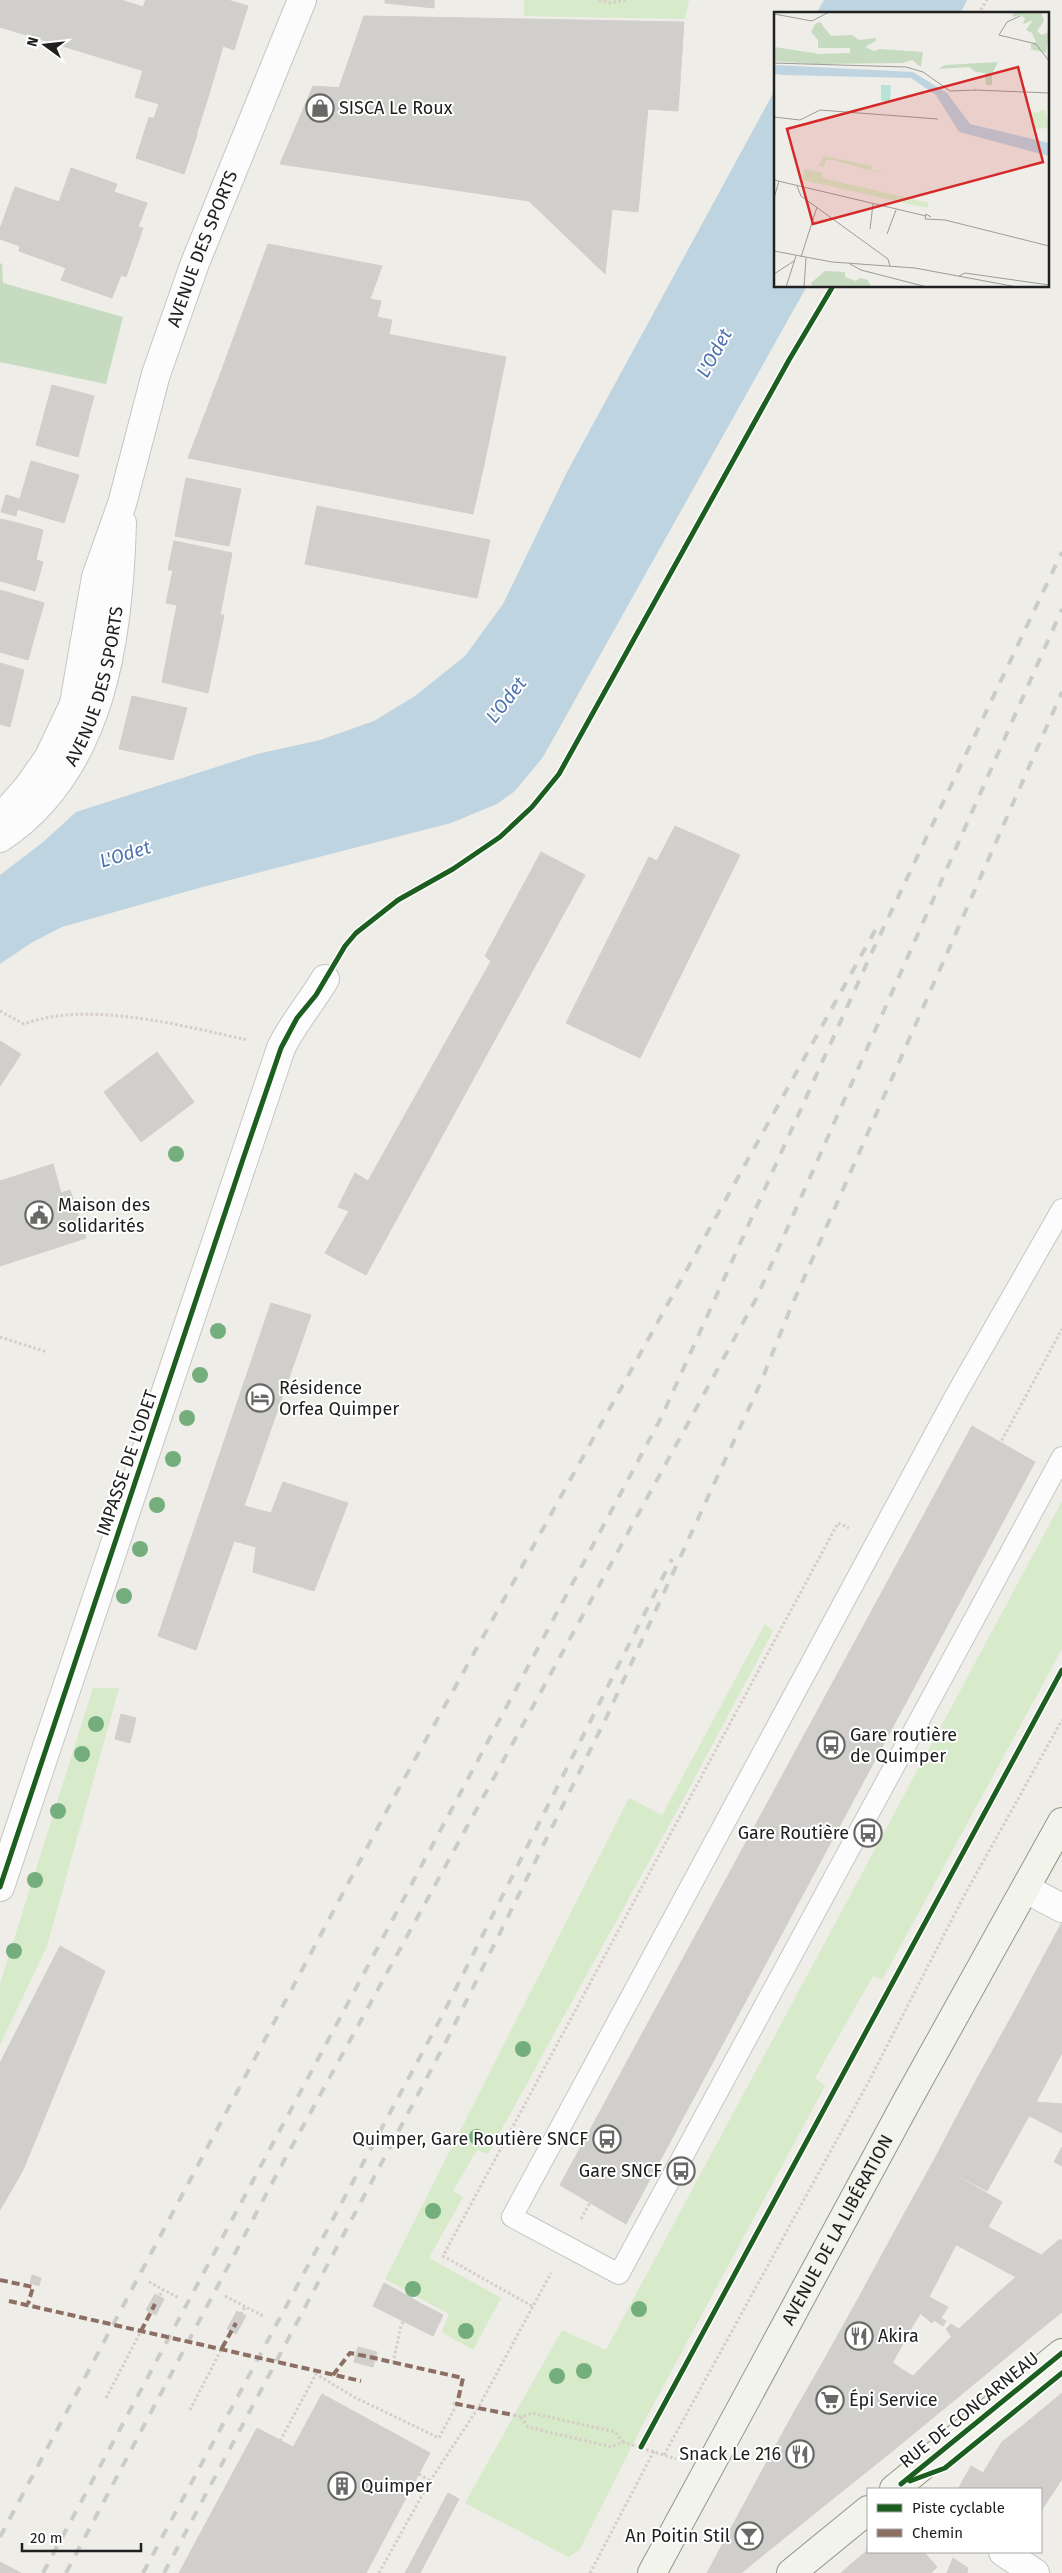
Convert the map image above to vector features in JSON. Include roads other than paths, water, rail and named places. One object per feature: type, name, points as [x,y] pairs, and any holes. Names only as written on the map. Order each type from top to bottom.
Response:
[{"type":"main road","name":"AVENUE DE LA LIBÉRATION","points":[[652,2573],[709,2471],[907,2101],[1062,1822]]},
{"type":"main road","name":"RUE DE CONCARNEAU","points":[[901,2488],[1062,2353]]},
{"type":"main road","points":[[790,2573],[867,2511]]},
{"type":"street","name":"AVENUE DES SPORTS","points":[[0,819],[28,787],[49,757],[74,704],[96,577],[122,504],[154,382],[175,318],[302,0]]},
{"type":"street","name":"AVENUE DES SPORTS","points":[[0,838],[32,813],[50,795],[68,769],[85,733],[114,635],[121,578],[122,504]]},
{"type":"street","name":"IMPASSE DE L'ODET","points":[[0,1887],[281,1048],[297,1018],[316,995],[325,979]]},
{"type":"street","points":[[1026,1889],[1062,1908]]},
{"type":"street","points":[[1005,2553],[1035,2573]]},
{"type":"lane","points":[[1062,1209],[954,1398],[512,2218],[619,2274],[1062,1457]]},
{"type":"water","points":[[824,0],[967,0],[961,12],[817,12]]},
{"type":"water","name":"L'Odet","points":[[774,92],[774,288],[806,288],[543,757],[515,791],[497,804],[451,823],[199,888],[62,927],[31,943],[0,964],[0,875],[42,843],[76,812],[257,754],[320,740],[374,721],[415,696],[465,656],[503,604],[567,472]]},
{"type":"railway","points":[[43,2573],[661,1418],[872,952],[1062,552]]},
{"type":"railway","points":[[66,2573],[279,2170],[756,1299],[1062,609]]},
{"type":"railway","points":[[164,2573],[450,2034],[608,1714],[761,1382],[789,1312],[1062,692]]},
{"type":"railway","points":[[0,2537],[393,1799],[877,927]]},
{"type":"railway","points":[[143,2573],[443,2014],[672,1559]]},
{"type":"place","name":"SISCA Le Roux","points":[[320,108]]},
{"type":"place","name":"Maison des solidarités","points":[[39,1215]]},
{"type":"place","name":"Résidence Orfea Quimper","points":[[260,1398]]},
{"type":"place","name":"Gare routière de Quimper","points":[[831,1745]]},
{"type":"place","name":"Gare Routière","points":[[868,1833]]},
{"type":"place","name":"Quimper, Gare Routière SNCF","points":[[607,2139]]},
{"type":"place","name":"Gare SNCF","points":[[681,2171]]},
{"type":"place","name":"Akira","points":[[859,2336]]},
{"type":"place","name":"Épi Service","points":[[830,2400]]},
{"type":"place","name":"Snack Le 216","points":[[800,2454]]},
{"type":"place","name":"Quimper","points":[[342,2486]]},
{"type":"place","name":"An Poitin Stil","points":[[749,2536]]}]
